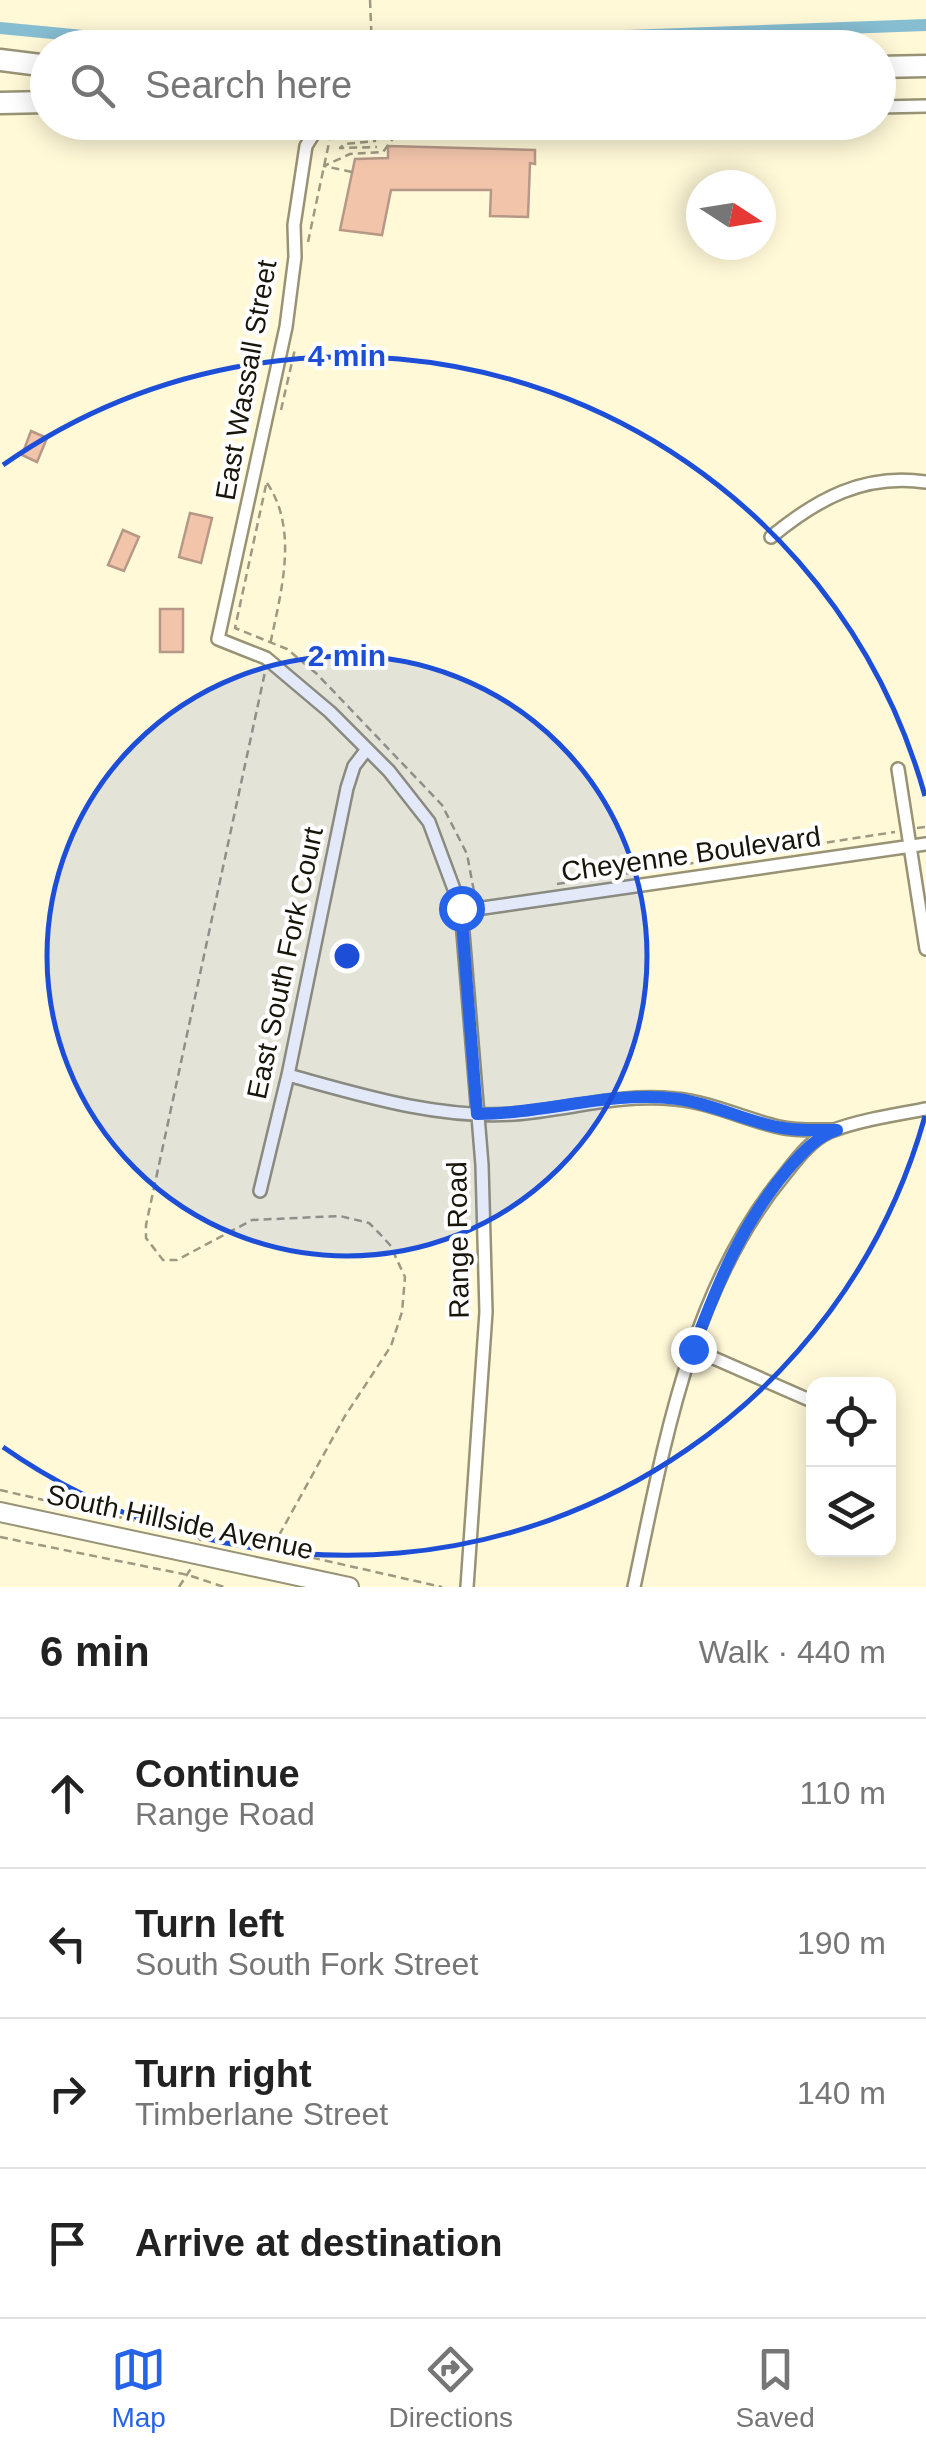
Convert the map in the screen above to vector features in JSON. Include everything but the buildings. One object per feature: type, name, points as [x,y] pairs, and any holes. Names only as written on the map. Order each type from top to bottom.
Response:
[{"type":"highway","points":[[0,60],[30,64]]},
{"type":"highway","points":[[896,67],[926,66]]},
{"type":"highway","points":[[0,103],[30,102]]},
{"type":"main road","name":"South Hillside Avenue","points":[[0,1512],[198,1544],[348,1587]]},
{"type":"street","points":[[896,107],[926,106]]},
{"type":"street","name":"East Wassall Street","points":[[218,640],[262,481],[295,257],[294,225],[310,140]]},
{"type":"street","points":[[771,537],[802,512],[854,485],[926,482]]},
{"type":"street","name":"Range Road","points":[[218,640],[266,658],[330,712],[389,771],[428,822],[462,911],[482,1164],[486,1312],[467,1587]]},
{"type":"street","name":"East South Fork Court","points":[[260,1191],[347,788],[354,766],[367,749]]},
{"type":"street","points":[[898,769],[926,949]]},
{"type":"street","name":"Cheyenne Boulevard","points":[[462,911],[926,844]]},
{"type":"street","points":[[288,1075],[395,1104],[477,1114],[515,1114],[618,1099],[676,1099],[781,1128],[837,1130]]},
{"type":"street","points":[[634,1587],[664,1444],[693,1349],[743,1230],[804,1151],[827,1133],[926,1109]]},
{"type":"street","points":[[693,1349],[806,1398]]},
{"type":"path","points":[[370,0],[371,30]]},
{"type":"path","points":[[306,250],[330,140]]},
{"type":"path","points":[[375,140],[344,144],[340,148],[378,147],[379,140]]},
{"type":"path","points":[[324,166],[350,154],[383,152],[392,140]]},
{"type":"path","points":[[324,166],[352,172]]},
{"type":"path","points":[[280,417],[296,343]]},
{"type":"path","points":[[262,481],[278,500],[286,539],[270,642],[146,1238],[162,1260],[176,1260],[252,1220],[340,1216],[369,1224],[380,1234],[390,1245],[404,1277],[402,1312],[391,1346],[345,1416],[272,1548]]},
{"type":"path","points":[[262,481],[235,628],[288,648],[318,674],[442,805],[467,854],[475,897]]},
{"type":"path","points":[[548,886],[926,827]]},
{"type":"path","points":[[0,1490],[198,1544],[272,1548],[442,1587]]},
{"type":"path","points":[[0,1537],[188,1575],[224,1587]]},
{"type":"path","points":[[179,1587],[188,1575],[198,1544]]},
{"type":"waterway","points":[[788,30],[926,25]]},
{"type":"waterway","points":[[0,28],[30,31]]},
{"type":"route","points":[[461,908],[477,1114],[515,1114],[618,1099],[676,1099],[781,1128],[837,1130],[804,1151],[743,1230],[693,1349]]}]
